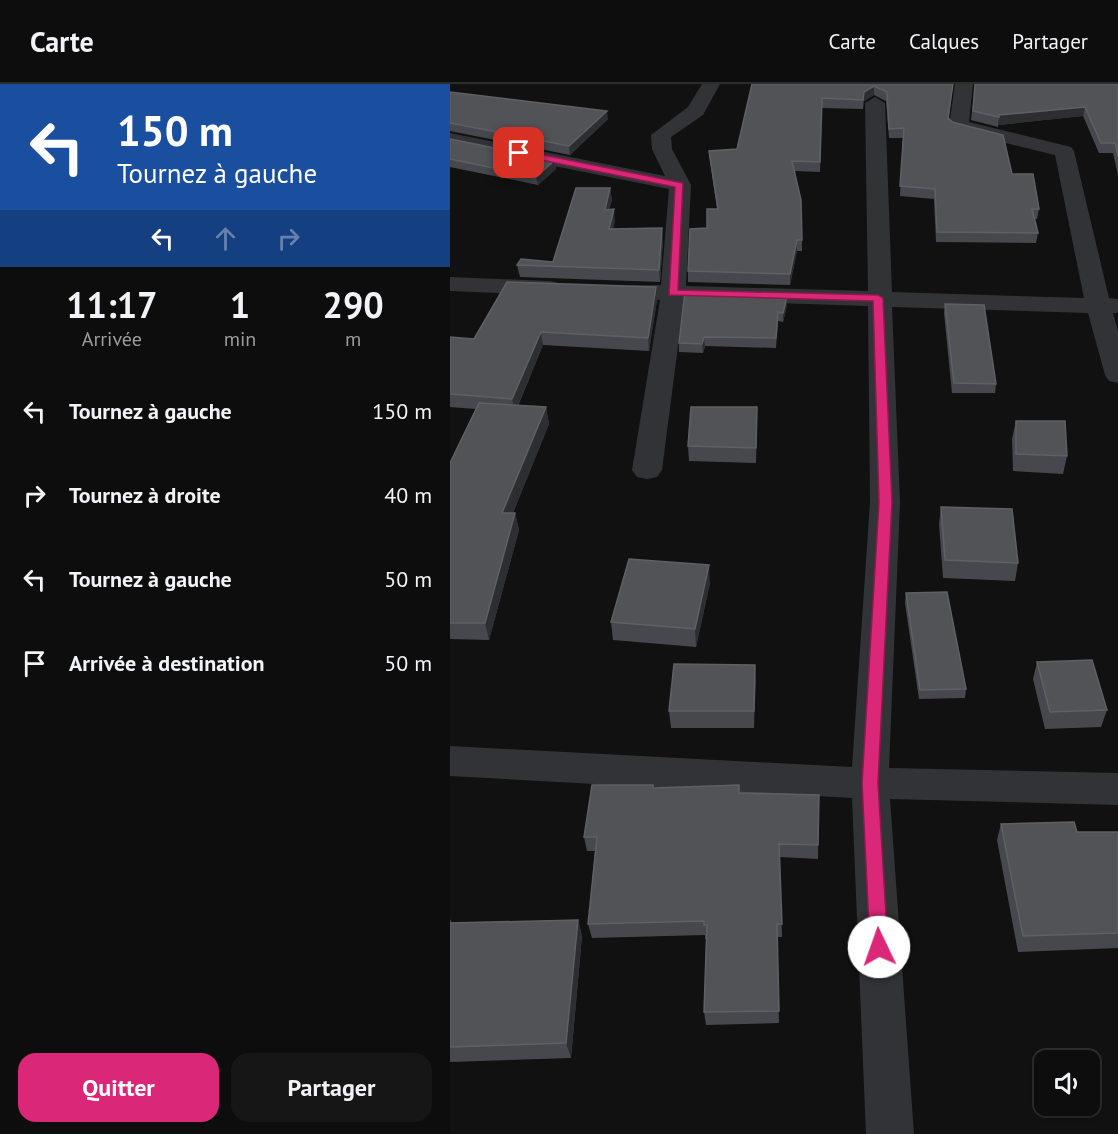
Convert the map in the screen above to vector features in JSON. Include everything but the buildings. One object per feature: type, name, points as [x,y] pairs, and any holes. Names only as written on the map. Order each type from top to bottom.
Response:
[{"type":"street","points":[[647,470],[673,293],[680,185],[662,149],[661,135],[696,111],[711,84]]},
{"type":"street","points":[[964,84],[958,126],[1065,151],[1108,306],[1118,375]]},
{"type":"street","points":[[875,103],[878,298],[885,502],[870,783],[890,1134]]},
{"type":"street","points":[[450,139],[680,185]]},
{"type":"street","points":[[450,284],[1108,306]]},
{"type":"street","points":[[450,761],[870,783],[1118,789]]},
{"type":"route","points":[[519,153],[680,185],[673,293],[878,298],[885,502],[870,783],[879,947]]}]
